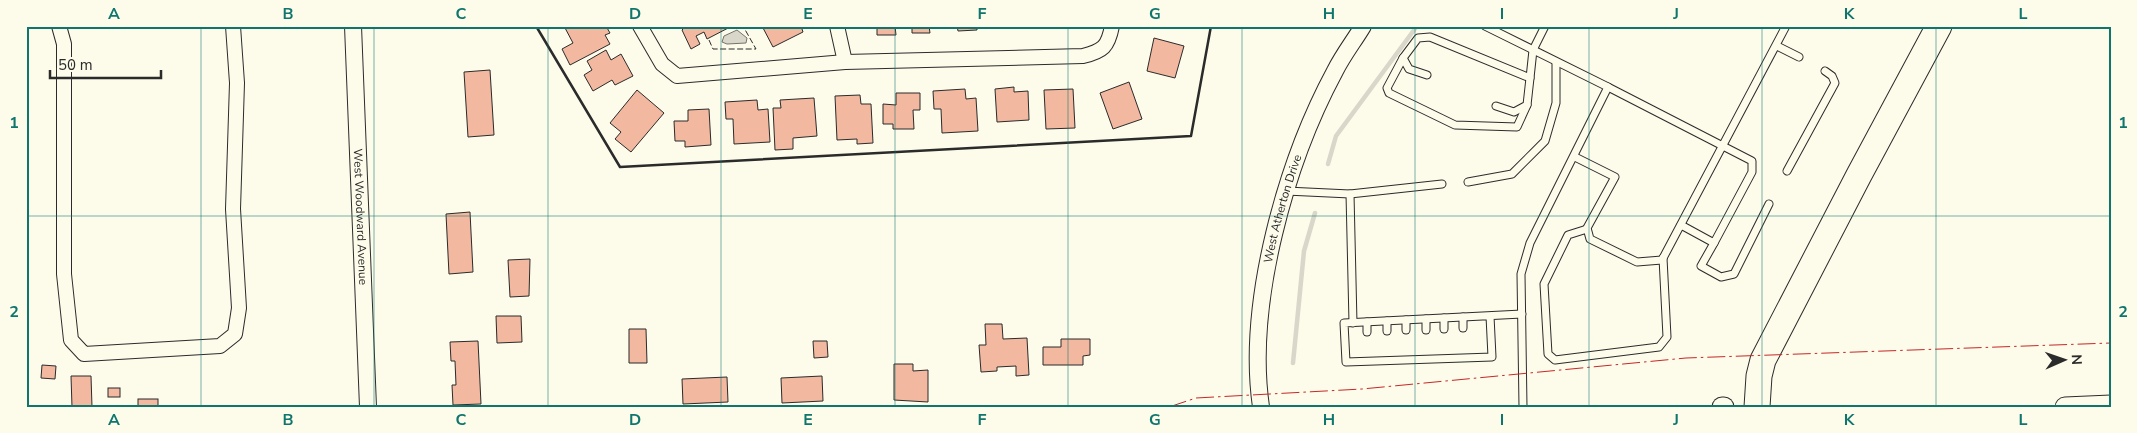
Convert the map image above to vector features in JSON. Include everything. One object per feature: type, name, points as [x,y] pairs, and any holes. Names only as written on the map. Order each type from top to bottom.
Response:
[{"type":"highway","points":[[1757,407],[1759,376],[1763,360],[1939,26]]},
{"type":"main road","points":[[2065,407],[2111,405]]},
{"type":"street","points":[[59,26],[64,44],[64,274],[71,340],[84,354],[220,346],[235,334],[239,308],[233,209],[237,83],[232,26]]},
{"type":"street","name":"West Woodward Avenue","points":[[353,26],[368,407]]},
{"type":"street","points":[[640,26],[662,64],[677,76],[844,62],[1083,56],[1099,52],[1109,39],[1112,26]]},
{"type":"street","points":[[837,26],[844,62]]},
{"type":"street","name":"West Atherton Drive","points":[[1261,407],[1258,383],[1260,325],[1269,259],[1286,191],[1305,136],[1335,71],[1363,26]]},
{"type":"lane","points":[[1485,26],[1752,161],[1752,172],[1702,266],[1721,277],[1734,274],[1769,204]]},
{"type":"lane","points":[[1530,78],[1430,37],[1418,38],[1403,58],[1387,88],[1389,93],[1455,125],[1517,127],[1527,105],[1530,78],[1533,50],[1545,26]]},
{"type":"lane","points":[[1588,229],[1568,235],[1544,284],[1548,354],[1555,360],[1659,347],[1667,338],[1663,258],[1786,26]]},
{"type":"lane","points":[[1776,46],[1799,57]]},
{"type":"lane","points":[[1403,58],[1409,69],[1427,75]]},
{"type":"lane","points":[[1468,182],[1512,174],[1545,142],[1556,103],[1556,62]]},
{"type":"lane","points":[[1787,171],[1835,83],[1832,76],[1825,71]]},
{"type":"lane","points":[[1523,407],[1521,274],[1530,243],[1575,157],[1608,87]]},
{"type":"lane","points":[[1496,106],[1514,112],[1527,105]]},
{"type":"lane","points":[[1575,157],[1615,177],[1588,229],[1590,239],[1637,262],[1663,258]]},
{"type":"lane","points":[[1286,191],[1350,194],[1442,184]]},
{"type":"lane","points":[[1350,194],[1352,322]]},
{"type":"lane","points":[[1680,225],[1714,244]]},
{"type":"lane","points":[[1490,316],[1492,357],[1464,354],[1445,355],[1427,359],[1346,362],[1344,323],[1522,314]]},
{"type":"lane","points":[[1463,317],[1463,328]]},
{"type":"lane","points":[[1444,318],[1444,329]]},
{"type":"lane","points":[[1426,319],[1426,330]]},
{"type":"lane","points":[[1406,320],[1406,330]]},
{"type":"lane","points":[[1387,321],[1387,331]]},
{"type":"lane","points":[[1367,322],[1367,332]]},
{"type":"lane","points":[[1427,351],[1427,359]]},
{"type":"lane","points":[[1388,352],[1388,361]]},
{"type":"lane","points":[[1407,352],[1407,360]]},
{"type":"lane","points":[[1367,353],[1368,362]]},
{"type":"shaded area","points":[[737,30],[747,38],[746,43],[727,44],[722,42],[724,36]]},
{"type":"building","points":[[564,26],[606,26],[610,33],[605,35],[610,44],[570,65],[562,49],[573,43]]},
{"type":"building","points":[[686,26],[732,26],[707,39],[704,32],[696,36],[700,44],[691,49],[682,30]]},
{"type":"building","points":[[762,26],[801,26],[803,32],[773,47]]},
{"type":"building","points":[[877,26],[895,26],[896,35],[877,35]]},
{"type":"building","points":[[912,26],[929,26],[930,33],[912,33]]},
{"type":"building","points":[[957,26],[977,26],[977,30],[958,31]]},
{"type":"building","points":[[1154,38],[1184,46],[1175,78],[1147,71]]},
{"type":"building","points":[[606,50],[611,60],[621,54],[633,76],[615,85],[612,80],[593,91],[584,75],[592,70],[587,61]]},
{"type":"building","points":[[490,70],[494,135],[468,137],[464,72]]},
{"type":"building","points":[[1129,82],[1142,119],[1113,129],[1100,93]]},
{"type":"building","points":[[1014,87],[1014,92],[1028,91],[1029,120],[997,122],[995,89]]},
{"type":"building","points":[[965,89],[966,99],[976,98],[978,131],[942,133],[941,109],[934,109],[933,91]]},
{"type":"building","points":[[1073,89],[1075,128],[1046,129],[1044,90]]},
{"type":"building","points":[[637,90],[664,113],[631,152],[615,139],[621,132],[610,123]]},
{"type":"building","points":[[896,93],[920,93],[920,110],[913,110],[914,129],[893,129],[893,124],[883,124],[883,104],[896,105]]},
{"type":"building","points":[[860,95],[861,104],[871,104],[873,143],[857,144],[857,139],[837,140],[835,96]]},
{"type":"building","points":[[814,98],[817,136],[793,138],[793,149],[775,150],[773,108],[781,108],[780,100]]},
{"type":"building","points":[[757,100],[758,110],[768,109],[770,142],[734,144],[733,119],[726,119],[725,102]]},
{"type":"building","points":[[709,109],[711,145],[685,147],[685,141],[675,141],[674,121],[688,121],[688,110]]},
{"type":"building","points":[[470,212],[473,272],[449,274],[446,214]]},
{"type":"building","points":[[530,259],[529,296],[510,297],[508,260]]},
{"type":"building","points":[[496,316],[521,316],[522,342],[497,343]]},
{"type":"building","points":[[985,324],[1002,324],[1003,339],[1027,338],[1029,375],[1016,376],[1016,366],[997,367],[997,371],[981,372],[979,345],[986,345]]},
{"type":"building","points":[[629,329],[646,329],[647,363],[629,363]]},
{"type":"building","points":[[1061,339],[1090,339],[1090,355],[1083,356],[1083,365],[1043,365],[1043,347],[1061,347]]},
{"type":"building","points":[[478,341],[481,404],[453,405],[452,385],[456,385],[455,361],[451,361],[450,342]]},
{"type":"building","points":[[813,341],[827,341],[828,357],[814,358]]},
{"type":"building","points":[[894,364],[913,364],[913,371],[928,370],[928,402],[894,400]]},
{"type":"building","points":[[42,365],[56,366],[55,379],[41,378]]},
{"type":"building","points":[[71,376],[91,376],[92,407],[72,407]]},
{"type":"building","points":[[822,376],[823,401],[782,403],[781,378]]},
{"type":"building","points":[[727,377],[728,402],[683,404],[682,379]]},
{"type":"building","points":[[108,388],[120,388],[120,397],[108,397]]},
{"type":"building","points":[[138,399],[158,399],[158,407],[138,407]]},
{"type":"waterway","points":[[1328,164],[1336,136],[1417,26]]},
{"type":"waterway","points":[[1293,363],[1304,251],[1315,213]]},
{"type":"fence","points":[[709,40],[713,49],[756,49],[743,26]]},
{"type":"wall","points":[[536,26],[620,167],[1191,136],[1211,26]]},
{"type":"power","points":[[1169,407],[1196,398],[1362,389],[1686,358],[2111,343]]}]
